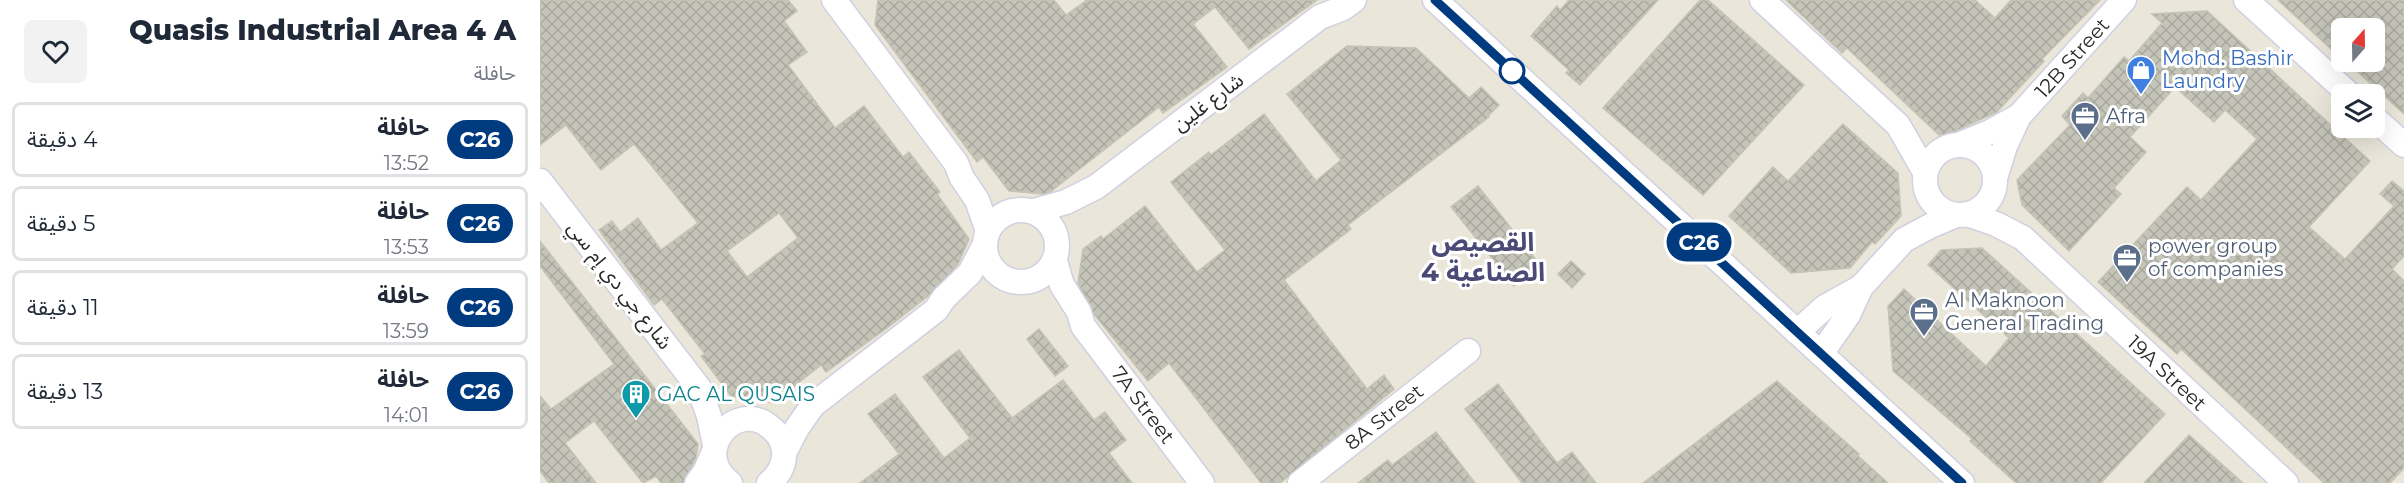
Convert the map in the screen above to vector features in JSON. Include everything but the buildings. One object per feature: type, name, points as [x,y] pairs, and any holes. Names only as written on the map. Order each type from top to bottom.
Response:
[{"type":"street","points":[[834,0],[956,163],[990,193],[1048,220],[1053,227],[1062,285],[1079,312],[1083,326]]},
{"type":"street","name":"شارع غلين","points":[[780,471],[797,428],[813,405],[936,310],[944,298],[970,273],[986,237],[1001,215],[1066,202],[1096,187],[1325,8],[1343,8],[1354,0]]},
{"type":"street","points":[[1435,0],[1962,483]]},
{"type":"street","points":[[1762,0],[1898,125],[1925,177],[1931,201],[1947,212],[1996,224],[2023,238]]},
{"type":"street","name":"12B Street","points":[[2019,116],[2124,0]]},
{"type":"street","points":[[2246,0],[2338,84]]},
{"type":"street","points":[[1821,354],[1848,315],[1861,287],[1904,240],[1930,226],[1983,206],[1989,200],[2005,146],[2019,116]]},
{"type":"street","points":[[1904,240],[1916,211],[1925,177],[1935,155],[1990,132],[2019,116]]},
{"type":"street","points":[[1898,125],[1955,145],[1976,149],[1983,154],[1989,161],[2007,211],[2023,238]]},
{"type":"street","points":[[2385,128],[2404,145]]},
{"type":"street","points":[[956,163],[962,178],[977,200],[986,237],[988,262],[993,270],[1045,292],[1073,320],[1083,326]]},
{"type":"street","name":"شارع جي دي إم سي","points":[[540,181],[699,388],[724,406],[754,419]]},
{"type":"street","name":"شارع غلين","points":[[936,310],[947,308],[984,286],[1043,275],[1075,213],[1096,187]]},
{"type":"street","name":"19A Street","points":[[2023,238],[2286,483]]},
{"type":"street","points":[[1797,332],[1825,307],[1861,287]]},
{"type":"street","name":"7A Street","points":[[1083,326],[1202,483]]},
{"type":"street","name":"8A Street","points":[[1300,483],[1468,351]]},
{"type":"street","name":"شارع جي دي إم سي","points":[[699,388],[709,416],[714,448]]},
{"type":"street","name":"شارع غلين","points":[[697,483],[705,472],[718,437],[729,425],[785,414],[813,405]]},
{"type":"street","name":"شارع غلين","points":[[754,419],[765,423],[779,435],[780,471]]},
{"type":"street","points":[[714,448],[718,471],[729,483]]},
{"type":"bus line","name":"C26","points":[[1435,0],[1962,483]]},
{"type":"place","name":"Mohd. Bashir Laundry","points":[[2141,96]]},
{"type":"place","name":"Afra","points":[[2085,142]]},
{"type":"place","name":"power group of companies","points":[[2127,284]]},
{"type":"place","name":"Al Maknoon General Trading","points":[[1924,338]]},
{"type":"place","name":"GAC AL QUSAIS","points":[[636,420]]},
{"type":"district","name":"القصيص الصناعية 4","points":[[1483,257]]}]
